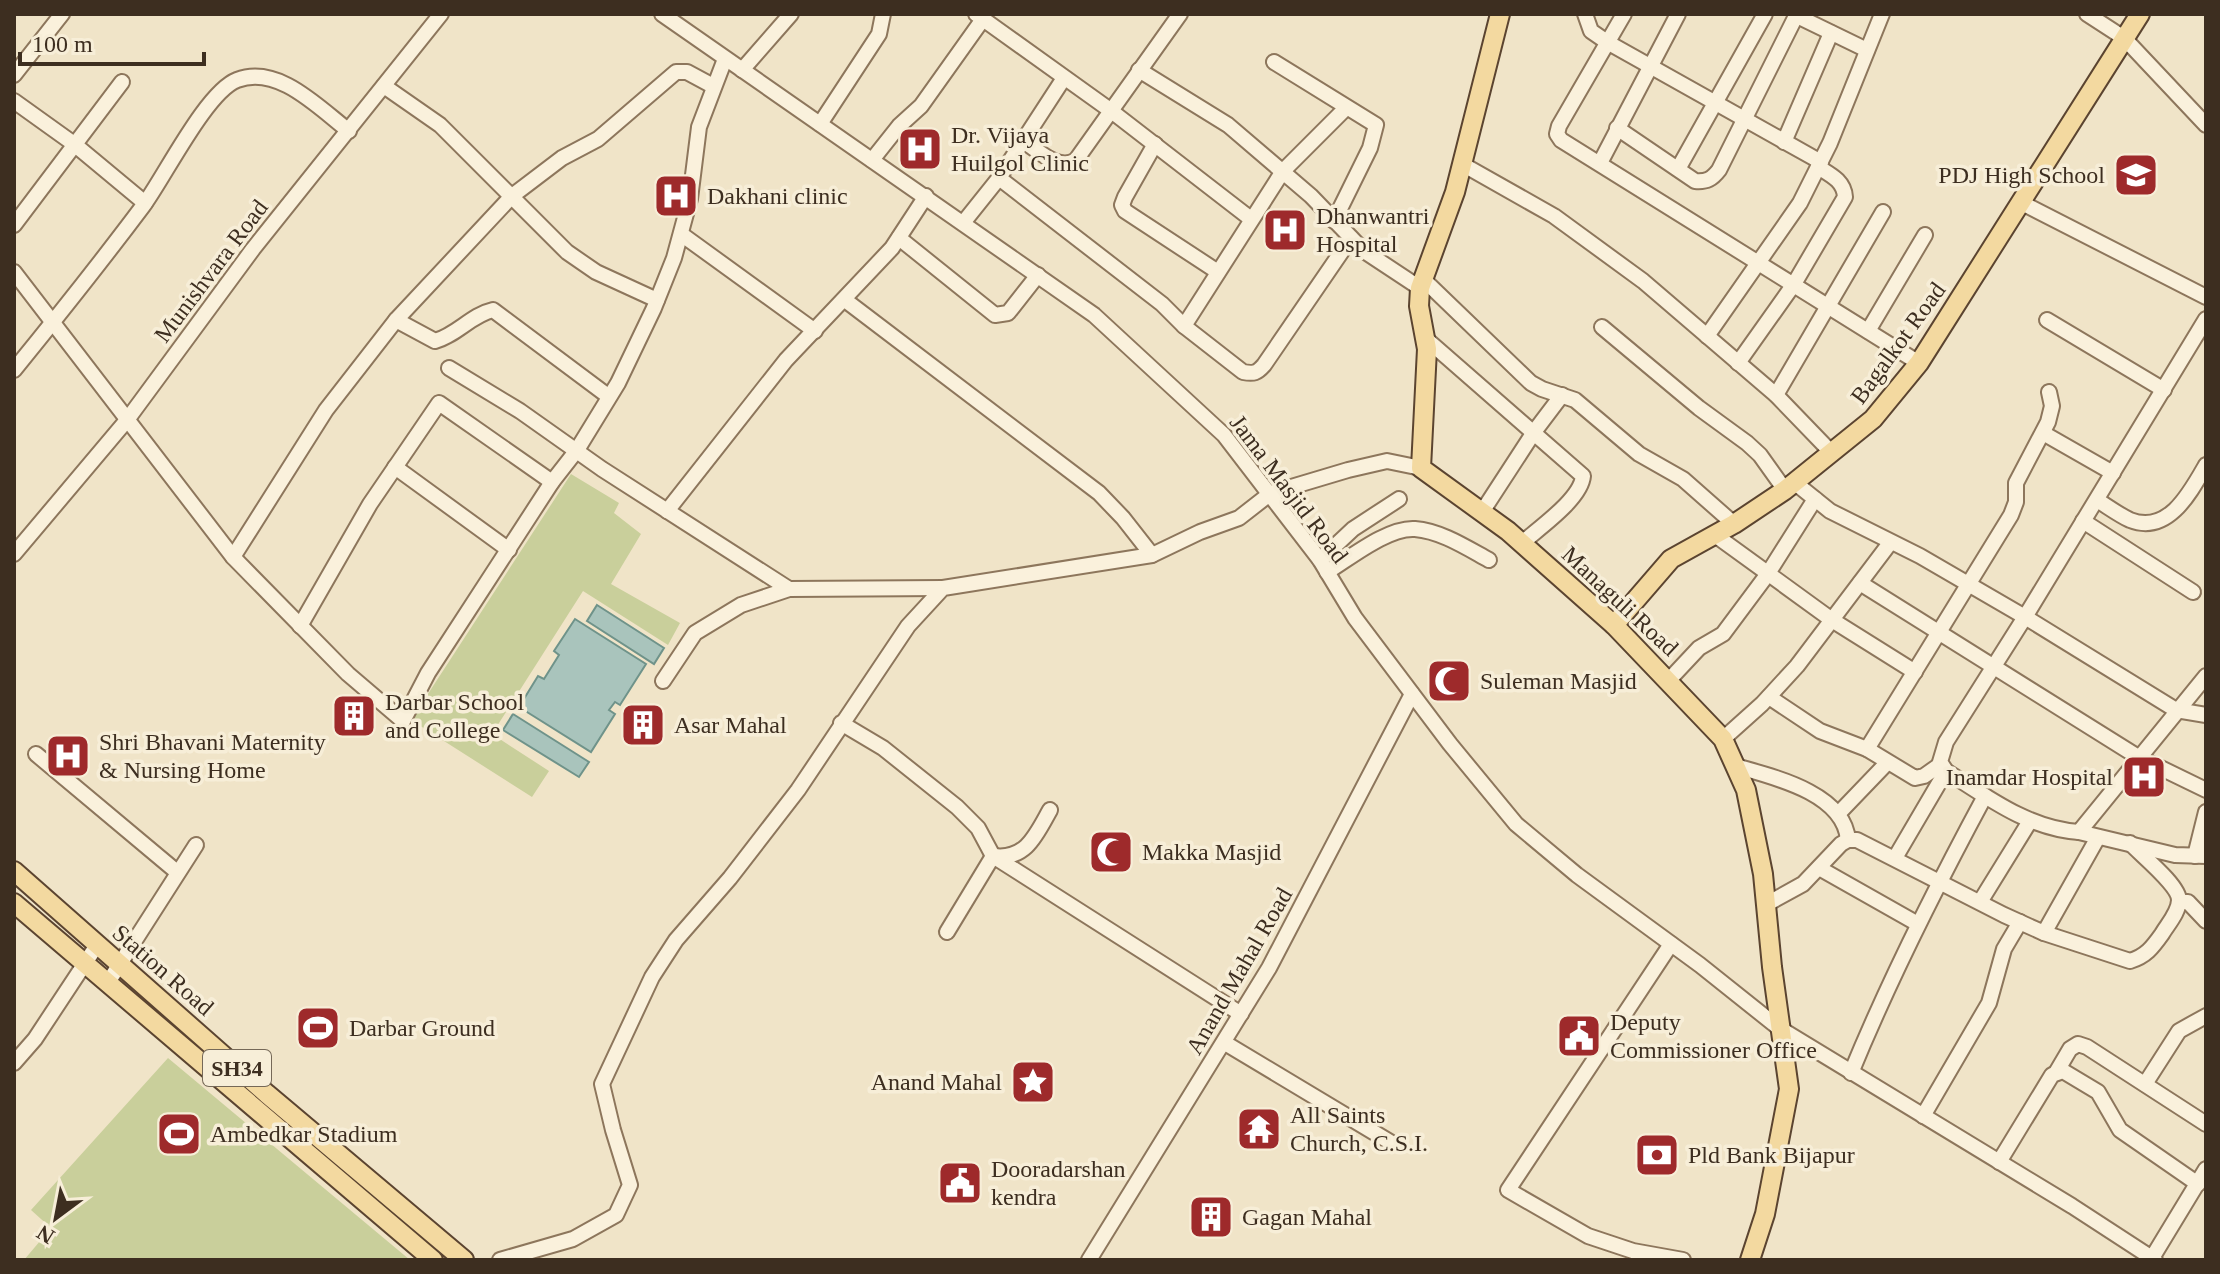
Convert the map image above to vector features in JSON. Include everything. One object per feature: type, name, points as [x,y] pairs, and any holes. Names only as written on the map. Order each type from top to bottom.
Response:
[{"type":"main road","points":[[1421,468],[1427,349],[1419,306],[1422,283],[1462,164],[1500,14]]},
{"type":"main road","name":"Bagalkot Road","points":[[1614,625],[1671,559],[1734,524],[1790,486],[1873,419],[1919,363],[2140,14]]},
{"type":"main road","name":"Managuli Road","points":[[1421,468],[1522,543],[1614,625],[1723,739],[1746,790],[1763,874],[1779,1028],[1789,1089],[1765,1214],[1750,1260]]},
{"type":"main road","name":"Station Road","points":[[14,871],[120,966],[464,1260]]},
{"type":"main road","name":"Station Road","points":[[14,903],[433,1260]]},
{"type":"street","points":[[14,75],[62,14]]},
{"type":"street","name":"Munishvara Road","points":[[14,554],[127,420],[253,249],[441,14]]},
{"type":"street","name":"Jama Masjid Road","points":[[662,14],[1094,315],[1224,435],[1271,493],[1323,566],[1355,618],[1412,694],[1516,824],[1577,875],[1779,1028],[2154,1259]]},
{"type":"street","points":[[742,70],[791,14]]},
{"type":"street","points":[[820,124],[879,34],[883,14]]},
{"type":"street","points":[[1023,141],[1061,165],[1069,165],[1076,160],[1180,14]]},
{"type":"street","points":[[1585,14],[1591,31],[1607,42],[1784,142],[1819,164],[1845,187],[1845,197],[1794,284],[1738,363]]},
{"type":"street","points":[[1624,14],[1559,126],[1557,134],[1561,140],[1919,363]]},
{"type":"street","points":[[1600,163],[1678,14]]},
{"type":"street","points":[[1678,169],[1765,14]]},
{"type":"street","points":[[1707,336],[1800,203],[1882,14]]},
{"type":"street","points":[[2087,14],[2124,38],[2206,125]]},
{"type":"street","points":[[1617,128],[1695,181],[1704,182],[1713,178],[1719,170],[1797,15],[1867,50]]},
{"type":"street","points":[[872,160],[899,126],[921,106],[980,17],[1110,110],[1251,219]]},
{"type":"street","points":[[1784,142],[1831,33]]},
{"type":"street","points":[[14,272],[233,557],[348,674],[403,721],[428,673],[552,482],[577,450],[618,383],[657,300],[681,234],[690,199],[699,127],[725,59]]},
{"type":"street","points":[[1274,62],[1376,125],[1370,148],[1334,221]]},
{"type":"street","points":[[1139,70],[1228,125],[1283,171],[1364,251],[1422,283],[1531,383],[1562,395],[1590,411],[1639,454],[1683,479],[1734,524]]},
{"type":"street","points":[[233,557],[326,410],[396,320],[512,196],[562,158],[598,139],[676,72],[687,72],[713,86]]},
{"type":"street","points":[[963,223],[999,178],[1064,78]]},
{"type":"street","points":[[14,370],[145,203],[193,126],[228,85],[238,79],[271,79],[292,87],[349,131]]},
{"type":"street","points":[[14,225],[122,82]]},
{"type":"street","points":[[384,86],[440,125],[567,252],[596,272],[657,300]]},
{"type":"street","points":[[14,101],[74,144],[145,203]]},
{"type":"street","points":[[1184,326],[1283,171],[1346,108]]},
{"type":"street","points":[[1155,144],[1122,205],[1125,211],[1218,272]]},
{"type":"street","points":[[1462,164],[1577,230],[1643,281],[1776,395],[1831,452]]},
{"type":"street","points":[[999,178],[1162,304],[1184,326],[1243,372],[1258,372],[1351,238]]},
{"type":"street","points":[[667,511],[786,360],[845,300],[899,238],[926,196]]},
{"type":"street","points":[[2022,203],[2206,297]]},
{"type":"street","points":[[1776,395],[1883,212]]},
{"type":"street","points":[[681,234],[815,331]]},
{"type":"street","points":[[1868,331],[1925,235]]},
{"type":"street","points":[[899,238],[995,315],[1008,313],[1038,275]]},
{"type":"street","points":[[845,300],[1099,493],[1152,555]]},
{"type":"street","points":[[396,320],[435,341],[443,339],[480,313],[493,310],[608,396]]},
{"type":"street","points":[[1895,858],[1944,768],[1941,754],[1946,742],[2206,319]]},
{"type":"street","points":[[2047,320],[2164,390]]},
{"type":"street","points":[[1602,327],[1699,408],[1747,443],[1790,486],[1830,511],[1920,556],[2176,710],[2206,715]]},
{"type":"street","points":[[1425,338],[1583,476],[1582,483],[1560,510],[1522,543]]},
{"type":"street","points":[[449,368],[520,411],[602,469],[789,589]]},
{"type":"street","points":[[1867,749],[2011,515],[2016,502],[2016,483],[2043,433],[2052,406],[2049,392]]},
{"type":"street","points":[[1482,512],[1562,395]]},
{"type":"street","points":[[300,626],[370,504],[439,403],[552,482]]},
{"type":"street","points":[[2043,433],[2113,473]]},
{"type":"street","points":[[663,681],[695,633],[741,605],[789,589],[943,588],[1152,555],[1239,518],[1271,493],[1387,461],[1421,468]]},
{"type":"street","points":[[2097,500],[2129,520],[2147,524],[2165,518],[2178,508],[2206,465]]},
{"type":"street","points":[[395,467],[509,550]]},
{"type":"street","points":[[1323,566],[1353,529],[1399,499]]},
{"type":"street","points":[[1669,680],[1699,648],[1723,634],[1767,575],[1815,499]]},
{"type":"street","points":[[2083,521],[2193,592]]},
{"type":"street","points":[[1323,566],[1397,530],[1414,528],[1443,537],[1489,560]]},
{"type":"street","points":[[1715,535],[1832,620],[1915,672]]},
{"type":"street","points":[[1723,739],[1769,697],[1890,543]]},
{"type":"street","points":[[1860,583],[2138,757],[2206,790]]},
{"type":"street","points":[[500,1260],[573,1239],[616,1215],[630,1185],[602,1084],[631,1016],[676,940],[730,878],[798,790],[908,626],[943,588]]},
{"type":"street","points":[[2079,832],[2206,676]]},
{"type":"street","name":"Anand Mahal Road","points":[[1089,1260],[1225,1043],[1276,955],[1412,694]]},
{"type":"street","points":[[1769,697],[1820,731],[1867,749],[1915,778],[1944,768]]},
{"type":"street","points":[[841,723],[883,748],[957,807],[978,828],[993,856],[1241,1014]]},
{"type":"street","points":[[36,754],[177,872]]},
{"type":"street","points":[[1839,813],[1887,763]]},
{"type":"street","points":[[1735,766],[1800,788],[1830,804],[1847,826],[1848,840]]},
{"type":"street","points":[[1944,768],[2030,821],[2058,831],[2079,832],[2097,839],[2130,843],[2175,855],[2201,856],[2206,812]]},
{"type":"street","points":[[1851,1073],[1882,998],[1985,796]]},
{"type":"street","points":[[993,856],[1008,858],[1016,855],[1037,834],[1050,810]]},
{"type":"street","points":[[1980,902],[2030,821]]},
{"type":"street","points":[[2044,933],[2097,839]]},
{"type":"street","points":[[1765,905],[1803,884],[1841,844],[1857,840],[2044,933],[2130,961],[2142,958],[2151,950],[2176,912],[2179,902],[2174,887],[2130,843]]},
{"type":"street","points":[[107,984],[196,845]]},
{"type":"street","points":[[947,932],[993,856]]},
{"type":"street","points":[[1819,868],[1918,924]]},
{"type":"street","points":[[2179,902],[2188,902],[2206,921]]},
{"type":"street","points":[[1923,1116],[1989,1003],[2004,949],[2020,922]]},
{"type":"street","points":[[1671,944],[1508,1190],[1588,1236],[1633,1251],[1683,1260]]},
{"type":"street","points":[[14,1063],[35,1039],[97,945]]},
{"type":"street","points":[[2145,1084],[2179,1031],[2206,1016]]},
{"type":"street","points":[[1225,1043],[1390,1142]]},
{"type":"street","points":[[1999,1162],[2052,1075],[2070,1049],[2078,1044],[2206,1124]]},
{"type":"street","points":[[2057,1071],[2082,1081],[2098,1092],[2120,1130],[2198,1184]]},
{"type":"street","points":[[2154,1259],[2206,1169]]},
{"type":"green space","points":[[571,474],[619,503],[614,513],[641,534],[611,584],[680,623],[668,645],[583,591],[492,734],[549,771],[532,797],[411,720]]},
{"type":"green space","name":"Ambedkar Stadium","points":[[168,1058],[410,1260],[24,1260],[51,1228],[31,1210]]},
{"type":"water","points":[[597,605],[664,648],[654,664],[587,621]]},
{"type":"water","points":[[575,619],[646,664],[620,705],[615,702],[609,710],[615,714],[591,752],[519,707],[538,676],[544,679],[559,655],[554,651]]},
{"type":"water","points":[[513,714],[589,762],[579,777],[503,730]]},
{"type":"place","name":"Dr. Vijaya Huilgol Clinic","points":[[920,149]]},
{"type":"place","name":"PDJ High School","points":[[2136,175]]},
{"type":"place","name":"Dakhani clinic","points":[[676,196]]},
{"type":"place","name":"Dhanwantri Hospital","points":[[1285,230]]},
{"type":"place","name":"Suleman Masjid","points":[[1449,681]]},
{"type":"place","name":"Darbar School and College","points":[[354,716]]},
{"type":"place","name":"Asar Mahal","points":[[643,725]]},
{"type":"place","name":"Shri Bhavani Maternity & Nursing Home","points":[[68,756]]},
{"type":"place","name":"Inamdar Hospital","points":[[2144,777]]},
{"type":"place","name":"Makka Masjid","points":[[1111,852]]},
{"type":"place","name":"Darbar Ground","points":[[318,1028]]},
{"type":"place","name":"Deputy Commissioner Office","points":[[1579,1036]]},
{"type":"place","name":"Anand Mahal","points":[[1033,1082]]},
{"type":"place","name":"All Saints Church, C.S.I.","points":[[1259,1129]]},
{"type":"place","name":"Ambedkar Stadium","points":[[179,1134]]},
{"type":"place","name":"Pld Bank Bijapur","points":[[1657,1155]]},
{"type":"place","name":"Dooradarshan kendra","points":[[960,1183]]},
{"type":"place","name":"Gagan Mahal","points":[[1211,1217]]}]
